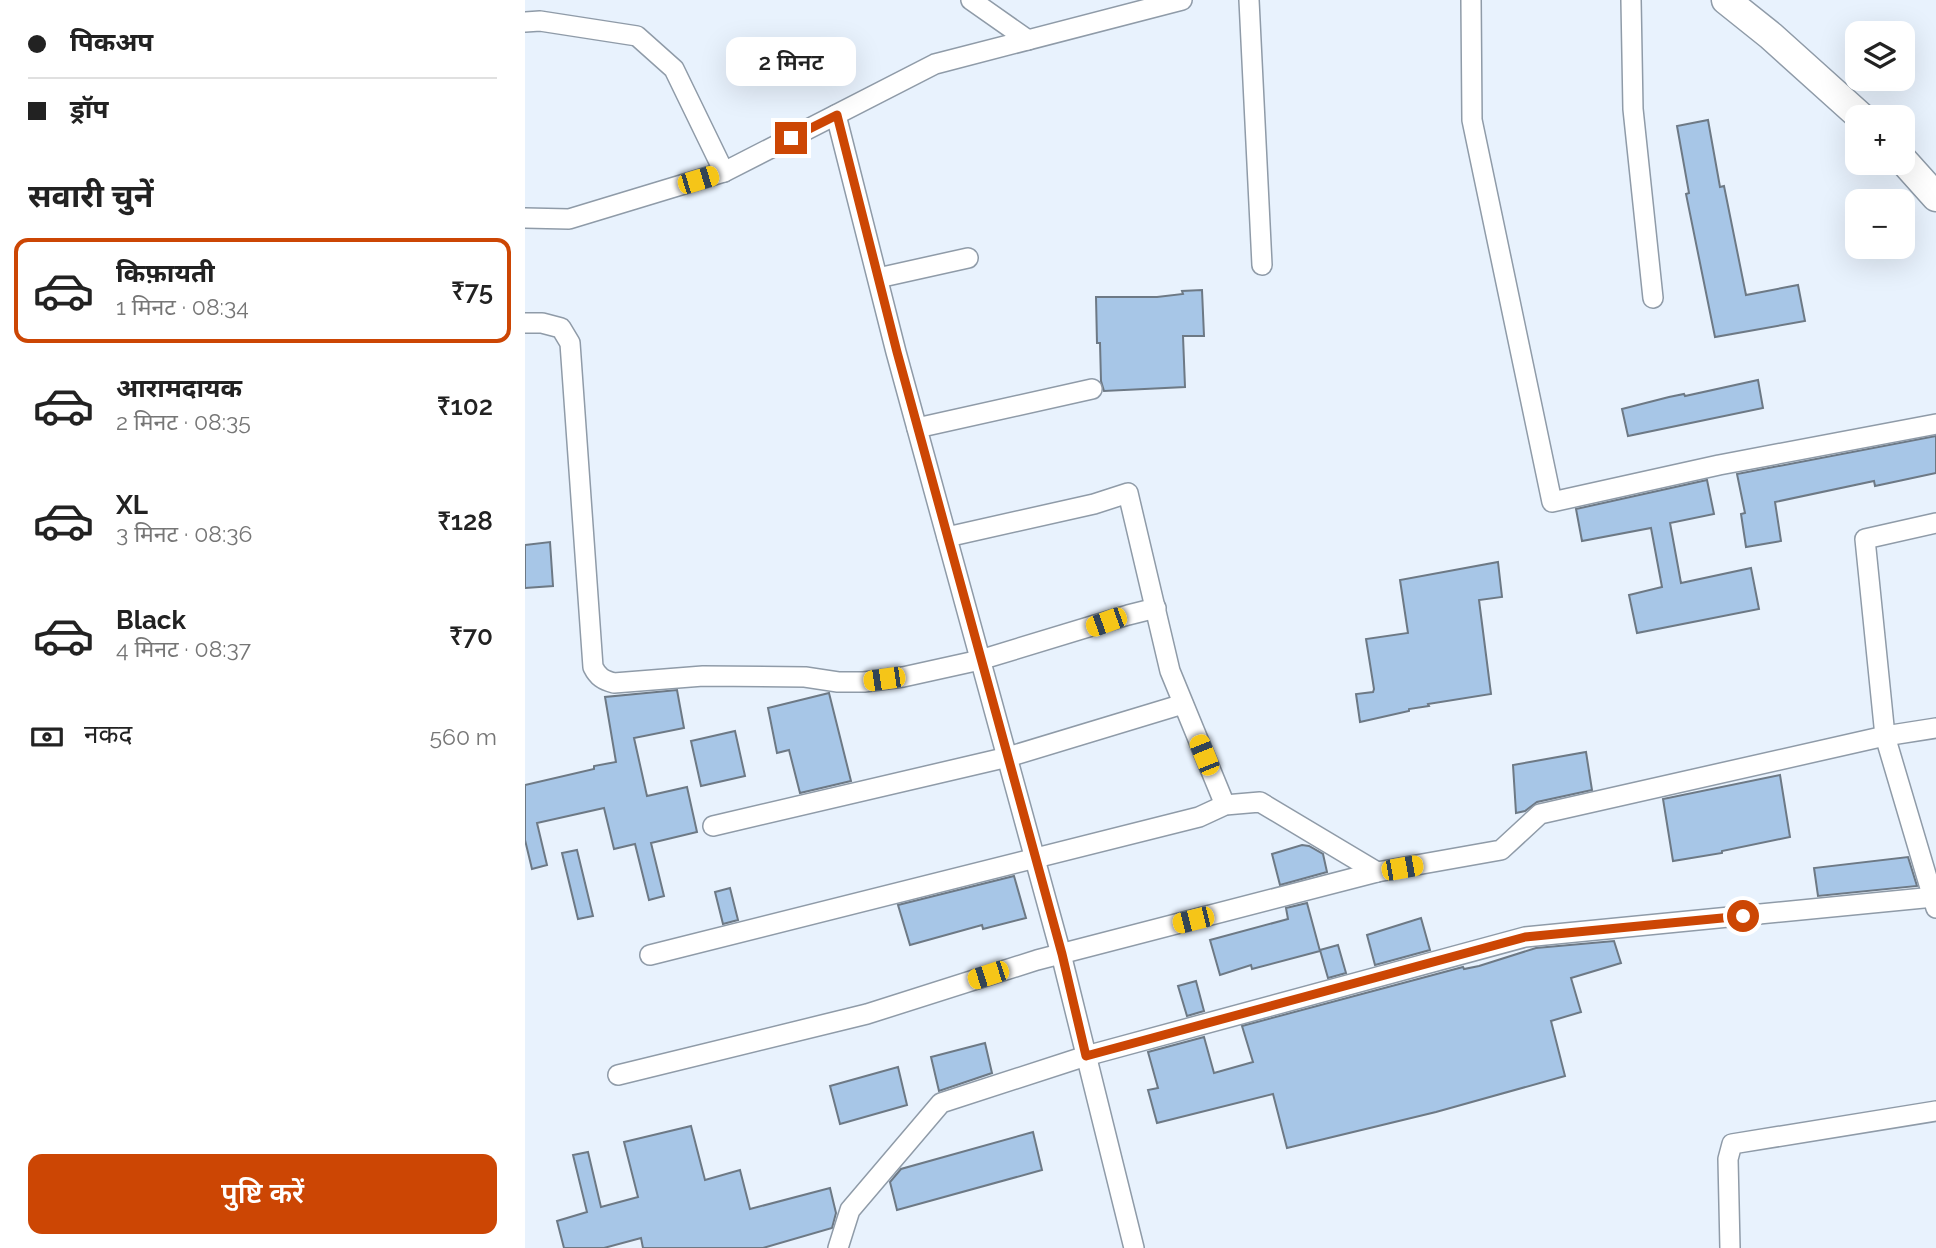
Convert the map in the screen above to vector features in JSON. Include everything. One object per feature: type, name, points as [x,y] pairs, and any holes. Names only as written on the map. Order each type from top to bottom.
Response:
[{"type":"street","points":[[971,0],[1028,40]]},
{"type":"street","points":[[525,218],[569,219],[724,172],[935,64],[1182,0]]},
{"type":"street","points":[[1249,0],[1262,265]]},
{"type":"street","points":[[1471,0],[1472,120],[1552,502],[1719,465],[1936,424]]},
{"type":"street","points":[[1631,0],[1633,109],[1653,298]]},
{"type":"street","points":[[1726,0],[1771,36],[1848,105]]},
{"type":"street","points":[[525,22],[540,21],[637,36],[674,69],[724,172]]},
{"type":"street","points":[[837,115],[917,428],[1062,954],[1134,1248]]},
{"type":"street","points":[[1915,174],[1936,197]]},
{"type":"street","points":[[878,278],[968,257]]},
{"type":"street","points":[[525,323],[542,323],[561,328],[569,343],[593,667],[597,676],[604,681],[614,683],[756,675],[864,682],[903,677],[980,660],[1157,608]]},
{"type":"street","points":[[917,428],[1092,389]]},
{"type":"street","points":[[947,537],[1094,504],[1128,492],[1170,671],[1225,806]]},
{"type":"street","points":[[838,1248],[850,1210],[941,1103],[1086,1056],[1525,937],[1935,902],[1885,736],[1865,539],[1936,523]]},
{"type":"street","points":[[713,826],[1007,757],[1183,704]]},
{"type":"street","points":[[618,1075],[867,1014],[1062,954],[1377,872],[1501,850],[1540,814],[1885,736],[1936,728]]},
{"type":"street","points":[[650,954],[1199,817],[1225,806],[1260,802],[1377,872]]},
{"type":"street","points":[[1730,1248],[1728,1159],[1732,1144],[1936,1111]]},
{"type":"building","points":[[1708,120],[1720,187],[1724,186],[1746,295],[1798,285],[1805,321],[1715,337],[1686,194],[1689,193],[1677,126]]},
{"type":"building","points":[[1202,290],[1204,336],[1183,336],[1185,387],[1104,391],[1101,381],[1100,343],[1097,343],[1096,297],[1157,297]]},
{"type":"building","points":[[1758,380],[1763,408],[1628,436],[1622,409]]},
{"type":"building","points":[[1936,436],[1936,473],[1875,486],[1874,481],[1775,502],[1781,541],[1746,547],[1741,514],[1745,513],[1737,474]]},
{"type":"building","points":[[1707,480],[1714,514],[1670,523],[1681,583],[1751,568],[1759,609],[1637,633],[1629,595],[1662,587],[1651,528],[1582,541],[1576,509]]},
{"type":"building","points":[[550,542],[553,586],[525,588],[525,545]]},
{"type":"building","points":[[1498,562],[1502,597],[1479,600],[1491,694],[1428,704],[1429,706],[1360,722],[1356,694],[1373,692],[1374,689],[1366,639],[1408,633],[1400,580]]},
{"type":"building","points":[[677,690],[684,728],[634,738],[647,796],[687,787],[697,832],[651,843],[664,896],[649,900],[635,844],[614,849],[604,808],[537,823],[547,865],[532,869],[525,840],[525,785],[616,762],[605,697]]},
{"type":"building","points":[[829,693],[851,781],[800,793],[789,750],[777,753],[768,708]]},
{"type":"building","points":[[735,731],[745,776],[701,786],[691,741]]},
{"type":"building","points":[[1586,752],[1592,790],[1537,802],[1525,811],[1516,813],[1513,765]]},
{"type":"building","points":[[1780,775],[1790,837],[1673,861],[1663,799]]},
{"type":"building","points":[[1302,845],[1323,854],[1327,872],[1280,885],[1272,854]]},
{"type":"building","points":[[577,850],[593,916],[578,919],[562,853]]},
{"type":"building","points":[[1908,857],[1917,886],[1818,896],[1814,868]]},
{"type":"building","points":[[1014,876],[1026,918],[983,929],[982,925],[910,945],[898,905]]},
{"type":"building","points":[[730,888],[738,920],[723,924],[715,892]]},
{"type":"building","points":[[1307,903],[1320,951],[1252,969],[1251,965],[1220,975],[1210,940],[1288,919],[1286,908]]},
{"type":"building","points":[[1421,918],[1430,950],[1375,965],[1367,935]]},
{"type":"building","points":[[1614,941],[1621,963],[1571,978],[1581,1012],[1551,1021],[1565,1076],[1436,1112],[1287,1148],[1273,1094],[1157,1123],[1148,1090],[1158,1088],[1148,1052],[1204,1037],[1214,1073],[1253,1062],[1242,1026],[1463,967],[1479,966],[1536,948]]},
{"type":"building","points":[[1338,945],[1346,973],[1328,978],[1320,950]]},
{"type":"building","points":[[1196,981],[1204,1011],[1187,1016],[1178,986]]},
{"type":"building","points":[[985,1043],[992,1073],[939,1091],[931,1057]]},
{"type":"building","points":[[898,1067],[907,1105],[840,1124],[830,1086]]},
{"type":"building","points":[[691,1126],[705,1180],[740,1170],[750,1209],[830,1188],[836,1213],[832,1228],[763,1248],[643,1248],[641,1238],[604,1248],[564,1248],[557,1221],[587,1212],[573,1155],[588,1152],[601,1207],[638,1197],[624,1142]]},
{"type":"building","points":[[1033,1132],[1042,1170],[897,1210],[890,1182],[901,1169]]},
{"type":"route","points":[[791,138],[837,115],[897,352],[1062,954],[1086,1056],[1525,937],[1743,916]]}]
